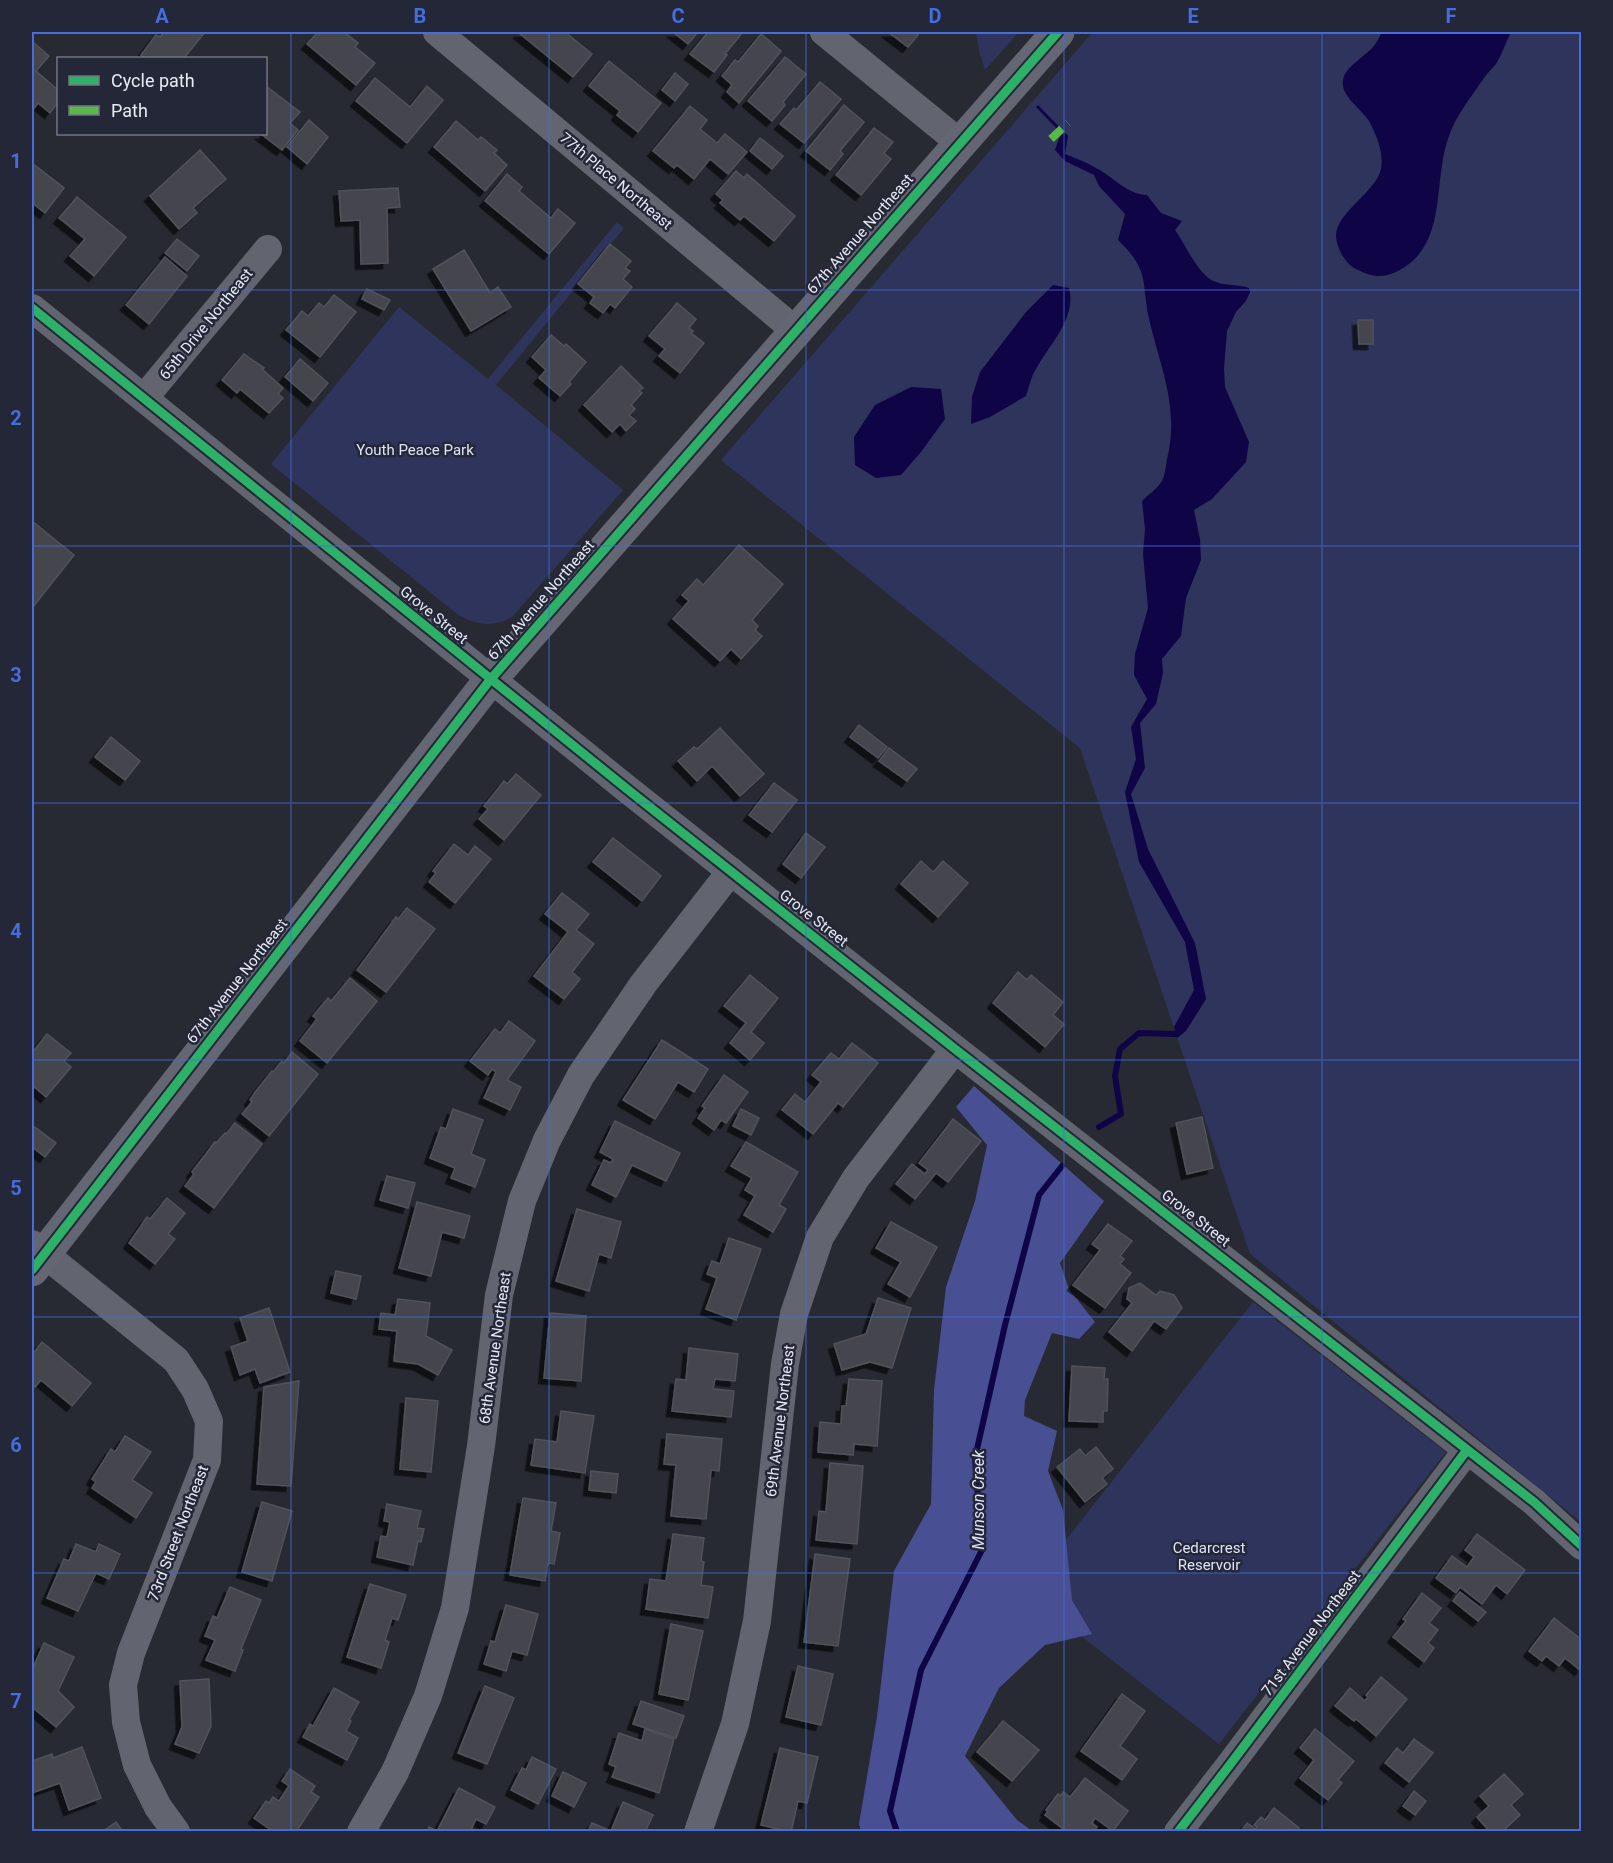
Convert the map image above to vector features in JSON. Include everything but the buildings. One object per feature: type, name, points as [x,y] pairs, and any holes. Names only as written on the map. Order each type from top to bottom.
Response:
[{"type":"main road","name":"67th Avenue Northeast","points":[[36,1256],[490,680],[1058,32]]},
{"type":"street","name":"77th Place Northeast","points":[[437,32],[796,331]]},
{"type":"street","points":[[824,32],[960,143]]},
{"type":"street","name":"65th Drive Northeast","points":[[144,398],[268,249]]},
{"type":"street","name":"Grove Street","points":[[32,309],[730,871],[1534,1502],[1581,1546]]},
{"type":"street","name":"68th Avenue Northeast","points":[[361,1832],[395,1772],[428,1696],[456,1608],[481,1446],[499,1295],[522,1201],[547,1140],[581,1075],[644,983],[730,871]]},
{"type":"street","name":"69th Avenue Northeast","points":[[698,1832],[735,1724],[757,1621],[785,1364],[794,1314],[820,1238],[856,1178],[955,1049]]},
{"type":"street","name":"73rd Street Northeast","points":[[36,1256],[176,1360],[195,1389],[209,1421],[207,1460],[131,1653],[123,1685],[126,1722],[137,1765],[158,1807],[176,1832]]},
{"type":"street","name":"71st Avenue Northeast","points":[[1178,1832],[1467,1450]]},
{"type":"green space","points":[[976,32],[1019,32],[985,70]]},
{"type":"green space","points":[[1093,32],[1581,32],[1581,1522],[1250,1254],[1080,748],[721,460]]},
{"type":"green space","name":"Youth Peace Park","points":[[617,222],[624,228],[496,385],[623,490],[512,617],[491,624],[471,621],[457,614],[271,464],[399,307],[488,379]]},
{"type":"green space","name":"Cedarcrest Reservoir","points":[[1253,1302],[1446,1452],[1219,1744],[1025,1592]]},
{"type":"shaded area","points":[[1382,32],[1511,32],[1496,64],[1469,99],[1452,128],[1444,154],[1432,229],[1425,245],[1414,260],[1398,271],[1377,276],[1362,272],[1348,263],[1339,250],[1336,235],[1343,218],[1372,186],[1381,169],[1381,151],[1375,133],[1366,116],[1345,91],[1343,80],[1351,66],[1369,51]]},
{"type":"shaded area","points":[[1038,105],[1068,136],[1065,154],[1092,166],[1133,192],[1147,195],[1161,213],[1182,221],[1175,230],[1204,274],[1220,283],[1249,288],[1250,292],[1246,301],[1236,312],[1227,331],[1224,368],[1225,387],[1249,442],[1246,462],[1212,499],[1194,510],[1200,539],[1201,560],[1186,598],[1181,636],[1162,659],[1163,673],[1156,704],[1140,723],[1145,768],[1131,794],[1148,849],[1195,943],[1206,999],[1186,1031],[1177,1038],[1174,1027],[1194,990],[1185,942],[1139,862],[1125,792],[1136,759],[1131,727],[1147,699],[1134,675],[1135,654],[1148,608],[1143,554],[1145,529],[1142,501],[1158,486],[1164,476],[1170,441],[1170,405],[1149,319],[1140,268],[1118,240],[1125,214],[1099,186],[1094,175],[1065,161],[1055,150],[1061,133],[1036,107]]},
{"type":"shaded area","points":[[1053,285],[1069,288],[1069,310],[1060,331],[1034,372],[1026,396],[990,417],[971,424],[972,397],[980,372],[1026,312]]},
{"type":"shaded area","points":[[911,387],[941,389],[945,419],[901,475],[876,478],[855,465],[854,437],[875,405]]},
{"type":"shaded area","points":[[974,1086],[1104,1201],[1060,1263],[1069,1289],[1095,1322],[1079,1339],[1052,1333],[1025,1400],[1024,1416],[1057,1431],[1048,1471],[1063,1510],[1072,1600],[1092,1634],[1045,1645],[999,1688],[965,1756],[1017,1820],[1032,1831],[861,1831],[859,1824],[877,1717],[894,1571],[931,1504],[934,1390],[946,1287],[975,1201],[987,1145],[956,1107]]},
{"type":"waterway","name":"Munson Creek","points":[[1099,1127],[1121,1114],[1115,1076],[1120,1049],[1139,1033],[1176,1034],[1182,1029]]},
{"type":"waterway","name":"Munson Creek","points":[[897,1832],[890,1811],[921,1670],[982,1550],[975,1458],[1005,1325],[1039,1195],[1062,1166]]},
{"type":"marked path","points":[[1051,139],[1068,123]]},
{"type":"cycle path","points":[[32,1270],[490,680],[1058,32]]},
{"type":"cycle path","points":[[32,308],[627,789],[1534,1502],[1582,1546]]},
{"type":"cycle path","points":[[1178,1832],[1467,1450]]}]
